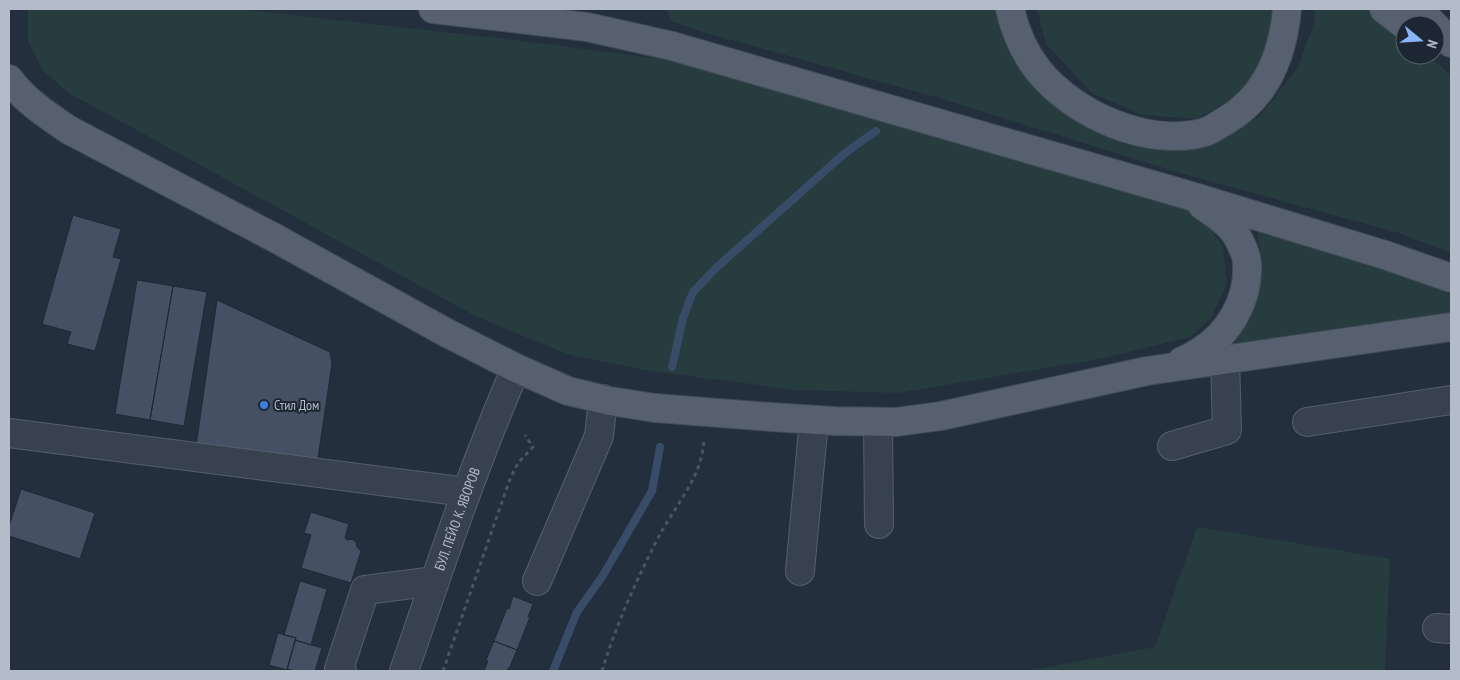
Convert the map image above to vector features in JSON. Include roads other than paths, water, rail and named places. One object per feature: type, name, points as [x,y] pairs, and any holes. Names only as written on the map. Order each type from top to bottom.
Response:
[{"type":"main road","points":[[433,9],[587,27],[672,46],[1191,196],[1385,255],[1451,278]]},
{"type":"main road","points":[[1010,9],[1014,27],[1023,47],[1038,71],[1073,102],[1096,116],[1122,127],[1152,134],[1182,136],[1207,131],[1231,117],[1250,102],[1266,81],[1278,57],[1285,29],[1287,9]]},
{"type":"main road","points":[[1384,9],[1395,17]]},
{"type":"main road","points":[[9,80],[24,97],[43,113],[69,130],[516,368],[568,391],[655,408],[814,420],[896,422],[941,416],[1147,371],[1451,327]]},
{"type":"main road","points":[[1147,371],[1187,359],[1210,346],[1225,331],[1238,310],[1245,285],[1247,263],[1239,240],[1226,223],[1191,196]]},
{"type":"street","points":[[1172,446],[1227,430],[1225,360]]},
{"type":"street","name":"БУЛ. ПЕЙО К. ЯВОРОВ","points":[[404,671],[466,492],[516,368]]},
{"type":"street","points":[[537,581],[599,436],[604,399]]},
{"type":"street","points":[[1307,422],[1451,400]]},
{"type":"street","points":[[800,571],[814,420]]},
{"type":"street","points":[[878,422],[878,524]]},
{"type":"street","points":[[9,433],[466,492]]},
{"type":"street","points":[[342,671],[338,669],[365,590],[435,581]]},
{"type":"waterway","points":[[672,367],[683,318],[693,292],[717,267],[845,153],[876,131]]},
{"type":"waterway","points":[[553,671],[577,612],[602,577],[652,491],[660,447]]},
{"type":"place","name":"Стил Дом","points":[[264,405]]}]
